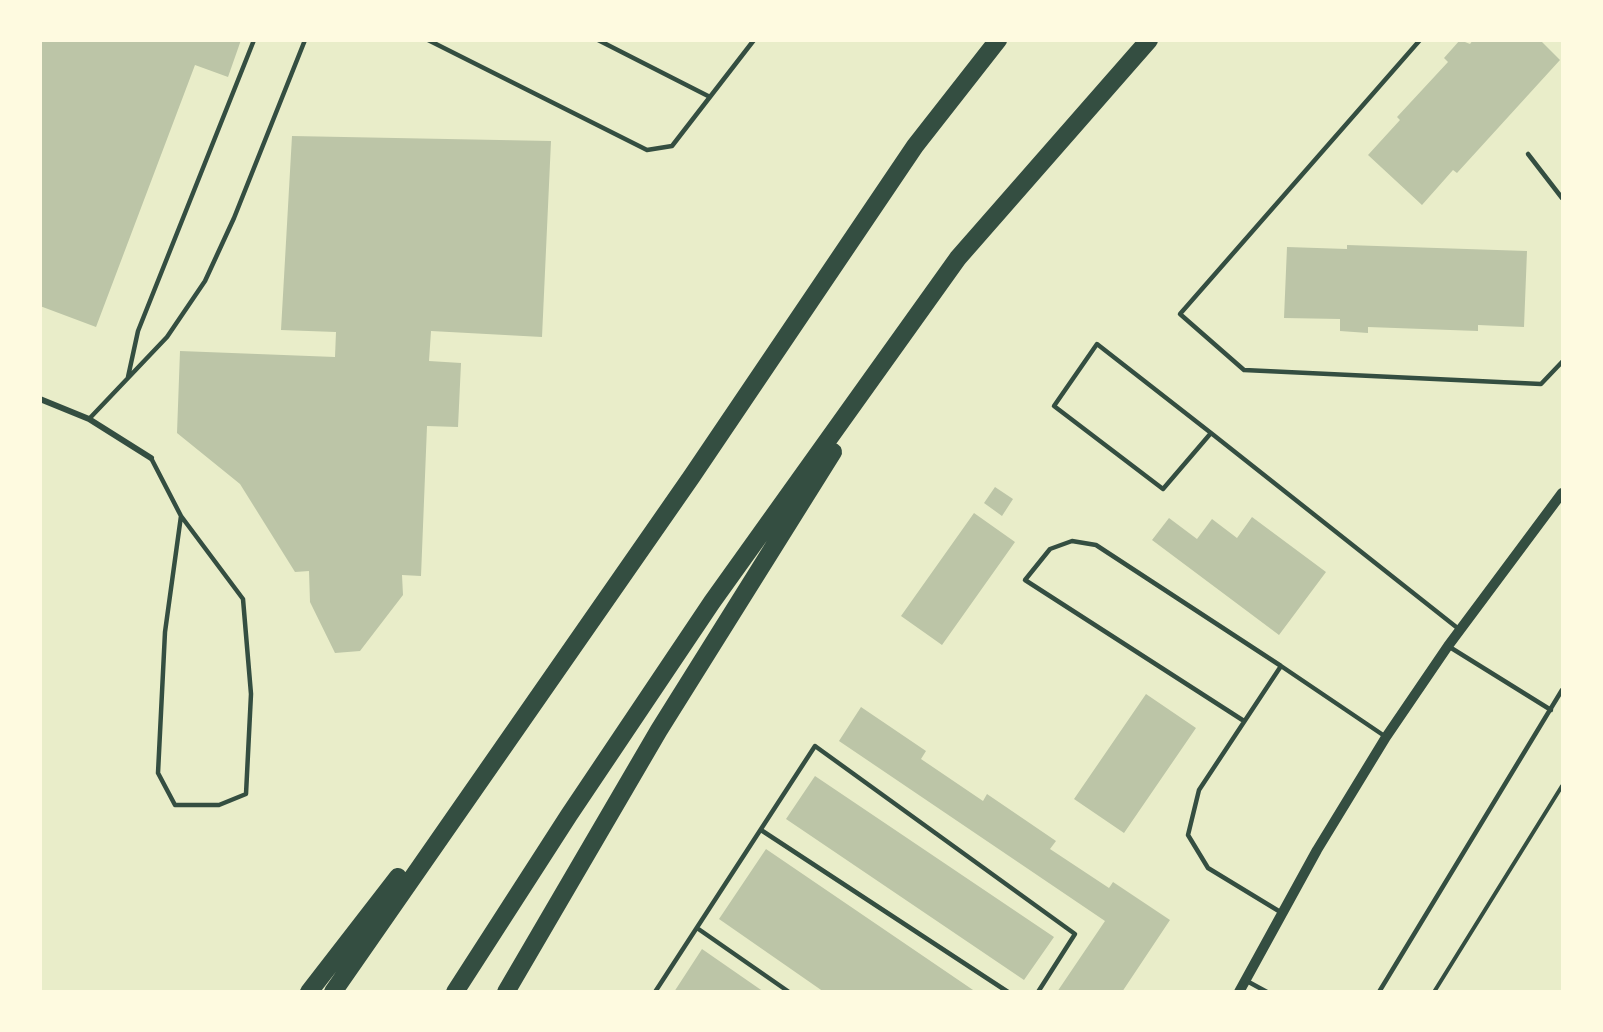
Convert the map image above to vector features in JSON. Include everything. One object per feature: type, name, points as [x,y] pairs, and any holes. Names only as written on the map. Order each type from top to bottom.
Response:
[{"type":"highway","points":[[333,992],[692,476],[915,146],[998,40]]},
{"type":"highway","points":[[455,992],[569,815],[706,612],[957,258],[1149,40]]},
{"type":"highway","points":[[506,992],[659,730],[957,258]]},
{"type":"highway","points":[[309,992],[532,706]]},
{"type":"street","points":[[40,399],[89,419],[151,458]]},
{"type":"street","points":[[1239,992],[1386,737],[1448,646],[1563,494]]},
{"type":"lane","points":[[128,378],[138,330],[254,40]]},
{"type":"lane","points":[[89,419],[167,337],[205,280],[234,218],[305,40]]},
{"type":"lane","points":[[428,40],[647,150],[672,146],[754,40]]},
{"type":"lane","points":[[598,40],[710,98]]},
{"type":"lane","points":[[1420,40],[1180,314],[1244,370],[1541,384],[1563,362]]},
{"type":"lane","points":[[1528,154],[1563,198]]},
{"type":"lane","points":[[1211,434],[1163,489],[1054,406],[1098,344],[1460,630]]},
{"type":"lane","points":[[151,458],[181,516],[243,599],[250,694],[246,794],[219,806],[175,805],[158,773],[165,632],[181,516]]},
{"type":"lane","points":[[1244,721],[1025,580],[1050,549],[1072,541],[1096,545],[1386,737]]},
{"type":"lane","points":[[1448,646],[1551,710]]},
{"type":"lane","points":[[1281,666],[1199,790],[1188,835],[1208,868],[1282,914]]},
{"type":"lane","points":[[1379,992],[1563,690]]},
{"type":"lane","points":[[655,992],[816,746],[1075,934],[1038,992]]},
{"type":"lane","points":[[761,830],[1008,992]]},
{"type":"lane","points":[[696,928],[789,992]]},
{"type":"lane","points":[[1245,980],[1267,992]]},
{"type":"path","points":[[1434,992],[1563,786]]},
{"type":"building","points":[[40,40],[241,40],[228,77],[195,65],[96,327],[40,306]]},
{"type":"building","points":[[1460,40],[1470,44],[1473,40],[1540,40],[1560,60],[1457,173],[1453,170],[1422,205],[1368,155],[1400,120],[1397,117],[1448,62],[1444,58]]},
{"type":"building","points":[[292,136],[551,141],[542,337],[431,331],[429,361],[461,363],[458,427],[427,426],[421,576],[402,575],[403,595],[360,651],[335,653],[310,602],[309,571],[295,572],[240,484],[177,433],[180,351],[335,357],[336,332],[281,330]]},
{"type":"building","points":[[1347,245],[1527,251],[1524,327],[1478,325],[1478,331],[1368,327],[1368,333],[1340,331],[1340,319],[1284,318],[1287,247],[1347,249]]},
{"type":"building","points":[[995,487],[1013,499],[1002,516],[984,503]]},
{"type":"building","points":[[974,513],[1015,542],[942,645],[901,616]]},
{"type":"building","points":[[1252,517],[1326,572],[1279,635],[1152,540],[1169,518],[1197,539],[1212,519],[1237,538]]},
{"type":"building","points":[[1146,694],[1196,728],[1124,833],[1074,799]]},
{"type":"building","points":[[861,707],[926,751],[921,759],[983,801],[987,794],[1056,841],[1050,849],[1109,888],[1113,882],[1170,920],[1122,992],[1057,992],[1105,921],[839,741]]},
{"type":"building","points":[[815,776],[1054,937],[1024,980],[786,819]]},
{"type":"building","points":[[766,849],[976,992],[824,992],[719,919]]},
{"type":"building","points":[[702,949],[764,992],[674,992]]}]
